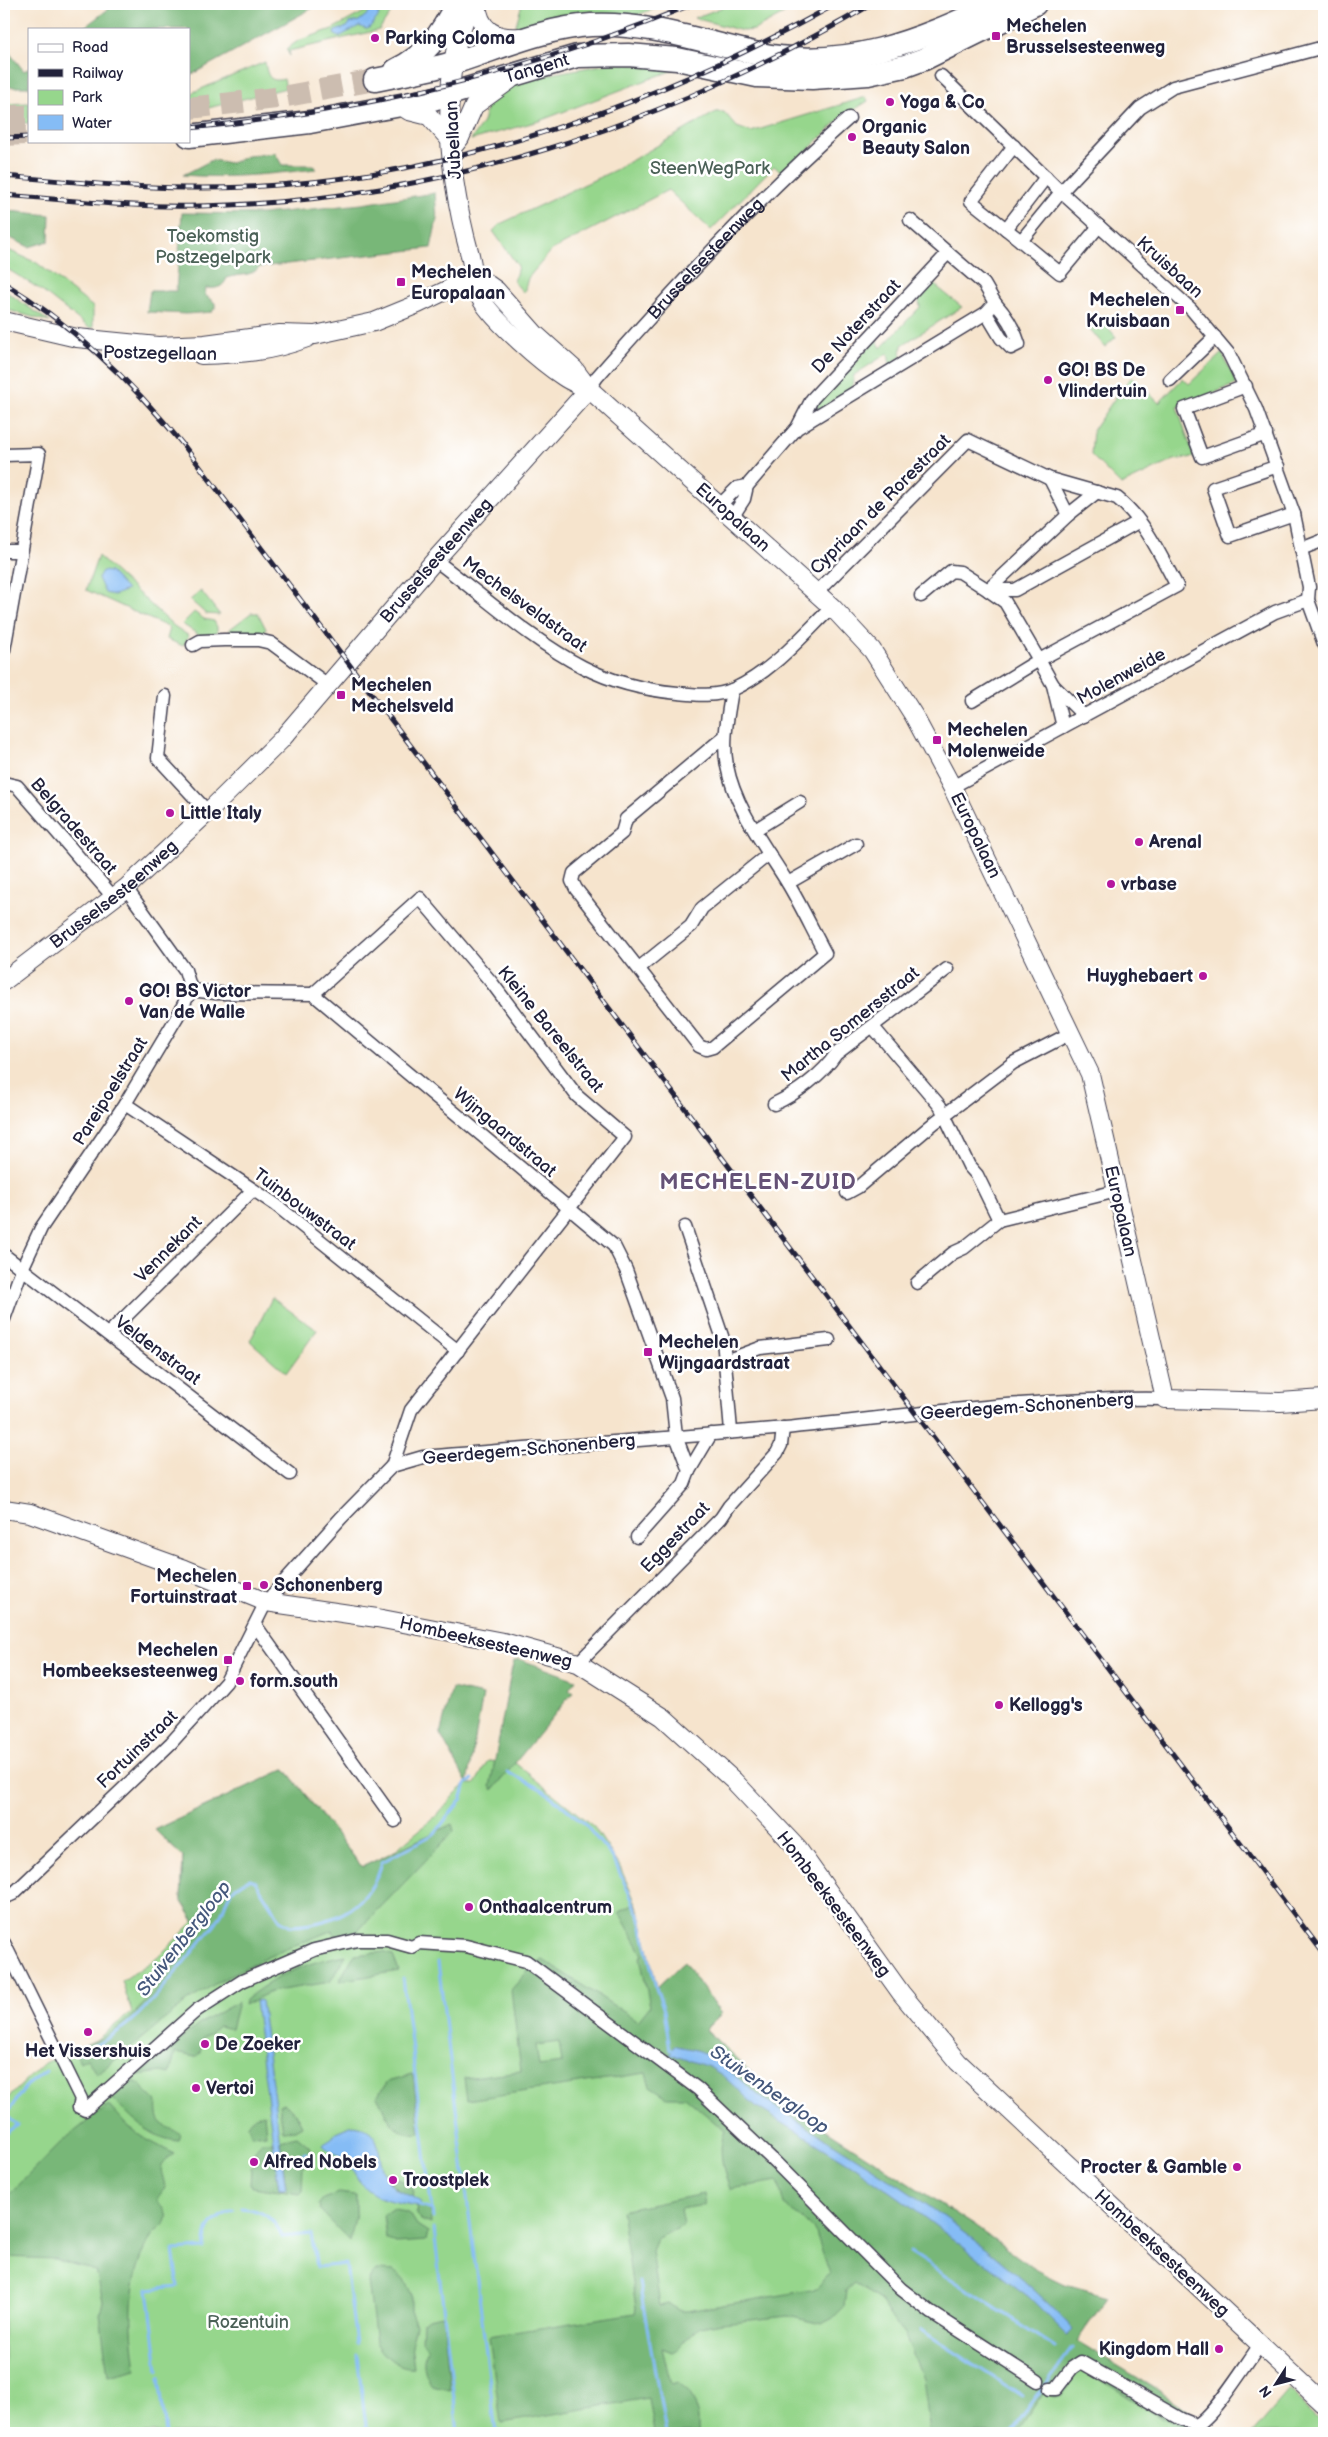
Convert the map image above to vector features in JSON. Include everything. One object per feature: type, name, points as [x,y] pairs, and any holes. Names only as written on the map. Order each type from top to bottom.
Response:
[{"type":"highway","name":"Tangent","points":[[456,4],[444,30],[425,51],[410,63],[376,79],[454,63],[533,36],[575,26],[615,25],[649,29],[756,53],[793,58],[882,61]]},
{"type":"highway","points":[[882,61],[901,45],[997,4]]},
{"type":"highway","points":[[882,61],[905,66],[924,59],[1035,4]]},
{"type":"highway","name":"Tangent","points":[[190,136],[310,122],[401,106],[514,76],[570,57],[628,55],[677,59],[757,76],[784,77],[840,77],[882,61]]},
{"type":"main road","name":"Jubellaan","points":[[470,4],[454,63],[450,94],[451,144],[460,218],[476,276]]},
{"type":"main road","points":[[477,4],[486,27],[497,36],[506,38],[533,36]]},
{"type":"main road","points":[[401,106],[409,111],[429,116],[451,144],[460,138],[474,106],[514,76]]},
{"type":"main road","name":"Europalaan","points":[[476,276],[496,290],[535,334],[574,368],[588,389],[832,606],[872,650],[894,681],[952,787],[1090,1074],[1165,1399]]},
{"type":"main road","name":"Postzegellaan","points":[[4,332],[52,346],[114,355],[158,357],[245,354],[280,348],[315,335],[374,322],[418,304],[476,276]]},
{"type":"main road","name":"Postzegellaan","points":[[4,321],[77,338],[150,345],[205,344],[280,334],[315,335]]},
{"type":"main road","name":"Brusselsesteenweg","points":[[4,981],[120,893],[208,812],[281,740],[435,560],[588,389]]},
{"type":"main road","name":"Geerdegem-Schonenberg","points":[[1165,1399],[1280,1402],[1324,1399]]},
{"type":"main road","name":"Hombeeksesteenweg","points":[[4,1509],[30,1513],[185,1569],[266,1602],[377,1618],[503,1642],[578,1662],[663,1717],[734,1781],[798,1849],[901,1993],[958,2062],[1324,2404]]},
{"type":"street","points":[[1021,241],[1061,192],[1140,108],[1173,87],[1324,47]]},
{"type":"street","name":"Kruisbaan","points":[[941,76],[1061,192],[1191,309],[1229,354],[1246,386],[1266,434],[1294,514],[1309,588],[1308,600],[1324,644]]},
{"type":"street","name":"Brusselsesteenweg","points":[[588,389],[596,377],[713,247],[800,161],[849,118]]},
{"type":"street","points":[[1014,146],[972,201],[1060,273],[1099,226]]},
{"type":"street","points":[[1006,228],[1046,177]]},
{"type":"street","points":[[910,220],[984,284],[1016,333],[1019,344],[1011,348],[1002,338],[986,313]]},
{"type":"street","name":"De Noterstraat","points":[[726,510],[737,488],[747,486],[797,428],[812,399],[948,253]]},
{"type":"street","name":"De Noterstraat","points":[[797,428],[824,414],[986,313],[995,303]]},
{"type":"street","points":[[1170,380],[1215,337]]},
{"type":"street","points":[[1246,386],[1184,409],[1202,457],[1266,434]]},
{"type":"street","name":"Cypriaan de Rorestraat","points":[[817,592],[968,440],[1050,479],[1117,498],[1126,505],[1150,536],[1177,586],[1039,660]]},
{"type":"street","points":[[4,454],[38,454],[4,650]]},
{"type":"street","points":[[1278,466],[1213,488],[1230,536],[1294,514]]},
{"type":"street","points":[[1050,479],[1068,515]]},
{"type":"street","points":[[988,590],[1068,515],[1097,492]]},
{"type":"street","points":[[988,590],[1015,590],[1138,522]]},
{"type":"street","points":[[1302,549],[1324,540]]},
{"type":"street","points":[[4,552],[21,551]]},
{"type":"street","name":"Mechelsveldstraat","points":[[435,560],[543,643],[588,670],[630,685],[668,692],[701,695],[732,690],[769,669],[832,606]]},
{"type":"street","points":[[921,596],[951,571],[960,572],[1005,602],[1053,685],[1084,716]]},
{"type":"street","name":"Molenweide","points":[[952,787],[1275,612],[1308,600]]},
{"type":"street","points":[[193,645],[200,641],[224,640],[258,640],[271,643],[328,685]]},
{"type":"street","points":[[972,701],[1039,660]]},
{"type":"street","points":[[1053,685],[1063,728]]},
{"type":"street","points":[[725,736],[626,819],[622,833],[574,873],[572,881],[576,889],[698,1046],[706,1049],[713,1047],[825,953],[788,883],[755,830],[733,788],[727,765],[725,736],[732,690]]},
{"type":"street","points":[[165,696],[158,758],[208,812]]},
{"type":"street","name":"Belgradestraat","points":[[4,784],[17,786],[120,893]]},
{"type":"street","points":[[755,830],[800,802]]},
{"type":"street","points":[[788,883],[856,844]]},
{"type":"street","points":[[639,968],[691,926],[702,908],[769,854]]},
{"type":"street","points":[[120,893],[185,970],[191,990],[313,994]]},
{"type":"street","name":"Kleine Bareelstraat","points":[[313,994],[420,898],[492,983],[577,1096],[625,1137],[411,1410],[392,1466]]},
{"type":"street","name":"Martha Somersstraat","points":[[774,1104],[784,1100],[822,1070],[836,1054],[947,969]]},
{"type":"street","name":"Pareipoelstraat","points":[[4,1319],[22,1269],[40,1228],[125,1104],[191,990]]},
{"type":"street","name":"Wijngaardstraat","points":[[313,994],[614,1246],[626,1270],[672,1398],[676,1436],[688,1471]]},
{"type":"street","points":[[873,1027],[906,1068],[914,1074],[946,1116],[965,1159],[977,1175],[999,1220]]},
{"type":"street","points":[[847,1193],[858,1187],[893,1160],[901,1149],[1013,1063],[1071,1033]]},
{"type":"street","name":"Tuinbouwstraat","points":[[125,1104],[276,1205],[458,1351]]},
{"type":"street","name":"Vennekant","points":[[108,1334],[253,1190]]},
{"type":"street","points":[[917,1283],[953,1253],[964,1248],[999,1220],[1117,1191]]},
{"type":"street","points":[[686,1227],[723,1339],[731,1431]]},
{"type":"street","name":"Veldenstraat","points":[[4,1255],[275,1460],[290,1474]]},
{"type":"street","points":[[725,1361],[760,1348],[829,1340]]},
{"type":"street","name":"Geerdegem-Schonenberg","points":[[266,1602],[341,1518],[392,1466],[422,1457],[783,1428],[963,1408],[1107,1398],[1165,1399]]},
{"type":"street","name":"Eggestraat","points":[[578,1662],[721,1518],[729,1506],[778,1453],[783,1428]]},
{"type":"street","points":[[637,1537],[684,1484],[688,1471],[711,1434]]},
{"type":"street","name":"Fortuinstraat","points":[[4,1898],[13,1894],[171,1743],[226,1682],[256,1626],[266,1602]]},
{"type":"street","points":[[256,1626],[395,1821]]},
{"type":"street","points":[[4,1942],[82,2106],[217,1995],[279,1964],[314,1950],[357,1940],[387,1940],[412,1947],[419,1943],[466,1946],[526,1961],[698,2089],[776,2162],[901,2289],[932,2313],[1038,2381]]},
{"type":"street","points":[[1050,2389],[1056,2390],[1072,2368],[1082,2362],[1089,2364],[1190,2424],[1202,2422],[1260,2345]]},
{"type":"green space","points":[[115,4],[320,4],[190,75],[190,28],[83,28]]},
{"type":"green space","points":[[379,4],[397,4],[379,30],[289,51],[290,56],[286,49],[298,41],[332,29]]},
{"type":"green space","points":[[522,4],[666,4],[635,16],[514,31]]},
{"type":"green space","points":[[731,4],[802,4],[754,30],[743,31],[694,18]]},
{"type":"green space","points":[[4,46],[24,71],[28,69],[28,87],[4,87]]},
{"type":"green space","points":[[265,62],[270,77],[275,80],[284,79],[286,88],[190,113],[190,94]]},
{"type":"green space","points":[[613,63],[676,69],[539,121],[471,140],[483,122],[487,106],[514,84],[545,75]]},
{"type":"green space","name":"SteenWegPark","points":[[866,97],[868,101],[841,118],[783,174],[774,166],[711,230],[668,190],[552,250],[528,278],[524,293],[514,282],[518,266],[493,231],[500,224],[615,170],[716,112],[724,112],[737,127],[751,132]]},
{"type":"green space","points":[[28,103],[28,123],[4,123],[4,104]]},
{"type":"green space","points":[[275,153],[282,165],[313,165],[316,169],[233,176],[183,175],[212,160],[231,163],[247,156]]},
{"type":"green space","name":"Toekomstig Postzegelpark","points":[[435,193],[437,219],[431,248],[260,267],[252,273],[227,278],[219,287],[206,288],[205,295],[215,303],[215,308],[212,312],[186,314],[147,312],[150,291],[176,291],[182,213],[262,214],[362,204]]},
{"type":"green space","points":[[9,211],[50,215],[49,241],[29,247],[4,235],[4,222]]},
{"type":"green space","points":[[4,248],[37,263],[93,307],[93,328],[88,327],[38,288],[4,267]]},
{"type":"green space","points":[[930,281],[962,307],[902,345],[901,357],[890,365],[888,353],[854,375],[852,387],[821,409],[816,409],[816,405],[876,339],[881,348],[920,307],[918,295]]},
{"type":"green space","points":[[4,290],[50,322],[4,309]]},
{"type":"green space","points":[[1101,319],[1116,337],[1105,347],[1090,329]]},
{"type":"green space","points":[[1222,353],[1237,384],[1177,407],[1194,457],[1174,460],[1121,485],[1091,455],[1093,430],[1124,385],[1132,377],[1159,403],[1183,378],[1189,384]]},
{"type":"green space","points":[[98,556],[174,626],[189,636],[183,646],[167,639],[170,628],[86,590]]},
{"type":"green space","points":[[201,591],[220,615],[206,614],[190,600]]},
{"type":"green space","points":[[194,612],[204,619],[214,621],[217,633],[199,635],[182,624]]},
{"type":"green space","points":[[251,613],[258,613],[266,629],[264,633],[230,633],[230,629]]},
{"type":"green space","points":[[272,1298],[317,1330],[286,1373],[250,1341]]},
{"type":"green space","points":[[519,1659],[576,1680],[569,1689],[573,1692],[493,1790],[490,1787],[511,1672],[514,1661]]},
{"type":"green space","points":[[452,1688],[483,1695],[467,1783],[440,1734]]},
{"type":"green space","name":"Rozentuin","points":[[488,1761],[515,1763],[594,1827],[619,1865],[639,1910],[657,1987],[684,1962],[721,2014],[706,2029],[747,2071],[797,2111],[975,2226],[1040,2273],[1065,2284],[1108,2296],[1077,2341],[1156,2389],[1188,2433],[4,2433],[4,2102],[44,2063],[96,2040],[132,2012],[122,1981],[157,1958],[194,1921],[181,1900],[183,1857],[155,1830],[285,1769],[362,1867],[393,1852],[436,1816],[456,1793],[467,1784],[475,1784]]},
{"type":"green space","points":[[285,1769],[362,1867],[452,1824],[454,1831],[353,1936],[335,1941],[333,1930],[233,1974],[188,2001],[96,2074],[87,2058],[80,2062],[74,2050],[112,2032],[152,1995],[168,1974],[187,1938],[198,1925],[181,1900],[183,1857],[155,1830]]},
{"type":"green space","points":[[636,1902],[657,1987],[684,1962],[721,2014],[705,2029],[797,2111],[975,2226],[1035,2269],[1065,2284],[1108,2296],[1077,2341],[1156,2389],[1199,2418],[1189,2433],[1087,2372],[1079,2371],[1063,2394],[1054,2396],[1045,2391],[1017,2433],[930,2433],[923,2378],[906,2338],[881,2301],[854,2283],[846,2290],[844,2307],[833,2318],[822,2324],[788,2316],[722,2323],[700,2327],[672,2352],[662,2348],[671,2384],[678,2382],[693,2398],[698,2417],[698,2433],[654,2433],[648,2398],[501,2423],[489,2336],[635,2313],[636,2308],[621,2211],[703,2194],[705,2205],[680,2209],[683,2225],[657,2239],[652,2251],[660,2306],[668,2304],[680,2311],[687,2311],[811,2290],[818,2287],[830,2274],[816,2233],[798,2215],[784,2205],[778,2181],[730,2189],[721,2153],[725,2131],[685,2097],[667,2097],[650,2086],[646,2073],[467,2100],[464,2078],[521,2071],[511,1990],[535,1963],[543,1960],[638,2021],[650,2006],[640,1957],[643,1955],[619,1912]],"holes":[[[559,2042],[562,2063],[539,2066],[536,2045]]]},
{"type":"green space","points":[[384,1952],[393,1956],[399,1971],[339,1981],[354,1955]]},
{"type":"green space","points":[[346,1955],[330,1982],[270,1992],[244,2005],[245,2000],[256,1991],[292,1971],[319,1961]]},
{"type":"green space","points":[[238,2002],[231,2029],[219,2026],[203,2039],[200,2053],[195,2057],[175,2053],[170,2074],[162,2072],[138,2075],[202,2022]]},
{"type":"green space","points":[[413,2074],[420,2133],[403,2132],[397,2129],[388,2118],[377,2096],[388,2081]]},
{"type":"green space","points":[[131,2080],[139,2084],[157,2102],[159,2120],[165,2126],[181,2134],[179,2141],[150,2132],[112,2098]]},
{"type":"green space","points":[[283,2103],[299,2119],[302,2126],[295,2130],[283,2131],[279,2105]]},
{"type":"green space","points":[[108,2105],[128,2127],[142,2137],[174,2154],[164,2162],[161,2169],[165,2188],[158,2201],[166,2211],[166,2222],[151,2237],[143,2253],[134,2285],[132,2335],[136,2369],[108,2376],[100,2314],[103,2301],[96,2271],[55,2259],[4,2257],[4,2200],[60,2143]]},
{"type":"green space","points":[[264,2114],[266,2134],[251,2135],[248,2125],[256,2116]]},
{"type":"green space","points":[[297,2136],[309,2146],[311,2153],[303,2167],[302,2191],[299,2194],[250,2185],[251,2167],[256,2165],[257,2162],[253,2159],[255,2149],[261,2142],[273,2142],[279,2189],[286,2189],[280,2140]]},
{"type":"green space","points":[[392,2176],[411,2185],[414,2192],[413,2198],[402,2194],[389,2181]]},
{"type":"green space","points":[[339,2193],[356,2195],[356,2213],[350,2241],[320,2210],[319,2204],[323,2199]]},
{"type":"green space","points":[[417,2206],[430,2210],[431,2224],[421,2220],[416,2215]]},
{"type":"green space","points":[[393,2208],[410,2214],[417,2225],[428,2232],[426,2241],[396,2243],[386,2238],[383,2215]]},
{"type":"green space","points":[[376,2270],[394,2271],[405,2281],[411,2294],[411,2313],[416,2325],[411,2345],[414,2367],[403,2366],[392,2360],[382,2352],[376,2342],[368,2281]]},
{"type":"green space","points":[[443,2315],[450,2390],[432,2386],[424,2363],[428,2350],[422,2341],[423,2322],[428,2318]]},
{"type":"green space","points":[[1288,2390],[1324,2423],[1324,2433],[1251,2433]]},
{"type":"water","points":[[375,8],[379,16],[369,28],[366,29],[359,26],[339,37],[334,34],[335,31],[347,27],[350,23],[359,21]]},
{"type":"water","points":[[102,571],[110,572],[127,590],[114,595],[105,593],[98,578]]},
{"type":"water","points":[[261,2000],[286,2189],[279,2189],[255,2001]]},
{"type":"water","points":[[674,2045],[699,2051],[713,2059],[766,2101],[932,2208],[1006,2265],[1073,2329],[1067,2335],[1029,2297],[908,2205],[856,2168],[757,2107],[722,2075],[709,2067],[669,2054]]},
{"type":"water","points":[[350,2126],[363,2128],[371,2132],[376,2139],[386,2177],[395,2189],[419,2200],[421,2203],[419,2206],[382,2198],[368,2191],[345,2160],[323,2145],[338,2131]]},
{"type":"waterway","name":"Stuivenbergloop","points":[[507,1772],[543,1790],[583,1822],[613,1858],[639,1915],[656,1988],[664,2010],[670,2049],[675,2050]]},
{"type":"waterway","name":"Stuivenbergloop","points":[[78,2053],[100,2043],[138,2015],[214,1926],[230,1894],[241,1883],[250,1879],[255,1881],[280,1920],[291,1926],[307,1925],[336,1917],[349,1910],[369,1891],[382,1862],[434,1834],[461,1800],[466,1784],[472,1780]]},
{"type":"waterway","points":[[438,1962],[496,2433]]},
{"type":"waterway","points":[[403,1978],[433,2218]]},
{"type":"waterway","name":"Stuivenbergloop","points":[[4,2134],[17,2125],[6,2115],[25,2087],[46,2071]]},
{"type":"waterway","points":[[282,2160],[306,2153]]},
{"type":"waterway","points":[[419,2206],[432,2210]]},
{"type":"waterway","points":[[242,2208],[267,2216],[276,2225],[282,2237],[311,2234],[317,2267],[346,2264],[356,2344]]},
{"type":"waterway","points":[[158,2370],[148,2289],[178,2286],[173,2250],[204,2248],[206,2234],[212,2224],[221,2216],[234,2210]]},
{"type":"waterway","points":[[434,2229],[458,2433]]},
{"type":"waterway","points":[[910,2252],[1055,2347]]},
{"type":"waterway","points":[[639,2282],[666,2433]]},
{"type":"waterway","points":[[921,2330],[1022,2396]]},
{"type":"waterway","points":[[1011,2433],[1072,2348]]},
{"type":"waterway","points":[[357,2355],[367,2433],[363,2433]]},
{"type":"waterway","points":[[159,2377],[166,2433]]},
{"type":"tunnel","points":[[190,108],[276,98],[375,80]]},
{"type":"tunnel","points":[[4,116],[28,116]]},
{"type":"tunnel","points":[[4,135],[28,134]]},
{"type":"railway","points":[[190,128],[318,111],[446,85],[571,49],[693,4]]},
{"type":"railway","points":[[4,176],[126,186],[217,188],[324,181],[401,169],[477,152],[552,130],[625,103],[697,74],[768,40],[836,4]]},
{"type":"railway","points":[[4,195],[126,205],[199,206],[288,201],[376,190],[463,172],[548,148],[632,120],[714,86],[794,47],[872,4]]},
{"type":"railway","points":[[4,138],[28,137]]},
{"type":"railway","points":[[4,283],[55,318],[102,357],[145,400],[185,447],[1324,1954]]},
{"type":"place","name":"Mechelen Brusselsesteenweg","points":[[996,36]]},
{"type":"place","name":"Parking Coloma","points":[[375,38]]},
{"type":"place","name":"Yoga & Co","points":[[890,102]]},
{"type":"place","name":"Organic Beauty Salon","points":[[852,137]]},
{"type":"place","name":"Mechelen Europalaan","points":[[401,282]]},
{"type":"place","name":"Mechelen Kruisbaan","points":[[1180,310]]},
{"type":"place","name":"GO! BS De Vlindertuin","points":[[1048,380]]},
{"type":"place","name":"Mechelen Mechelsveld","points":[[341,695]]},
{"type":"place","name":"Mechelen Molenweide","points":[[937,740]]},
{"type":"place","name":"Little Italy","points":[[170,813]]},
{"type":"place","name":"Arenal","points":[[1139,842]]},
{"type":"place","name":"vrbase","points":[[1111,884]]},
{"type":"place","name":"Huyghebaert","points":[[1203,976]]},
{"type":"place","name":"GO! BS Victor Van de Walle","points":[[129,1001]]},
{"type":"place","name":"Mechelen Wijngaardstraat","points":[[648,1352]]},
{"type":"place","name":"Schonenberg","points":[[264,1585]]},
{"type":"place","name":"Mechelen Fortuinstraat","points":[[247,1586]]},
{"type":"place","name":"Mechelen Hombeeksesteenweg","points":[[228,1660]]},
{"type":"place","name":"form.south","points":[[240,1681]]},
{"type":"place","name":"Kellogg's","points":[[999,1705]]},
{"type":"place","name":"Onthaalcentrum","points":[[469,1907]]},
{"type":"place","name":"Het Vissershuis","points":[[88,2032]]},
{"type":"place","name":"De Zoeker","points":[[205,2044]]},
{"type":"place","name":"Vertoi","points":[[196,2088]]},
{"type":"place","name":"Alfred Nobels","points":[[254,2162]]},
{"type":"place","name":"Procter & Gamble","points":[[1237,2167]]},
{"type":"place","name":"Troostplek","points":[[393,2180]]},
{"type":"place","name":"Kingdom Hall","points":[[1219,2349]]},
{"type":"district","name":"MECHELEN-ZUID","points":[[758,1181]]}]
